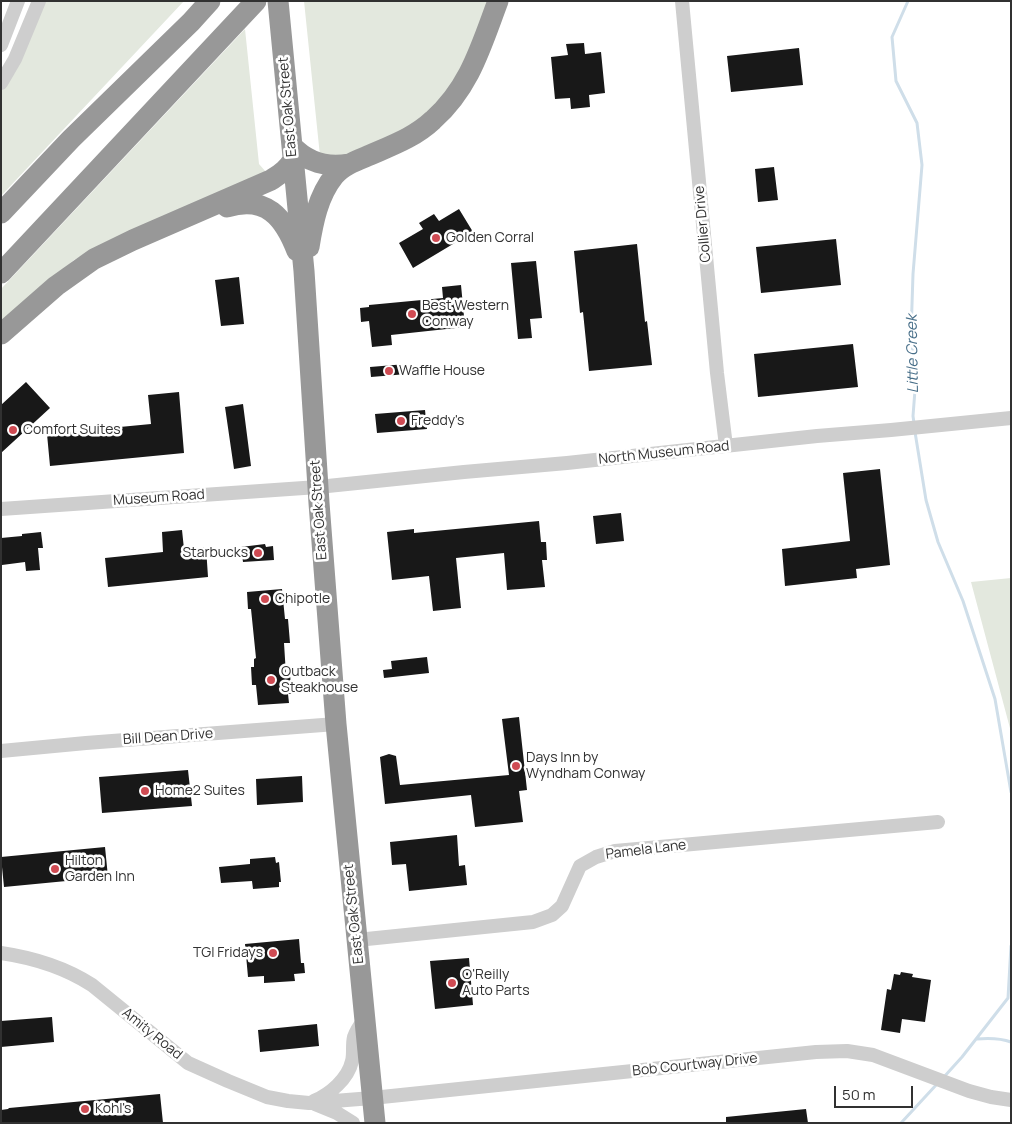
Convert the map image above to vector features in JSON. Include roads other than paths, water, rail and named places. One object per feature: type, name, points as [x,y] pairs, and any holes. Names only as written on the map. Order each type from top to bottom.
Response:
[{"type":"highway","points":[[1,213],[70,140],[191,22],[210,1]]},
{"type":"highway","points":[[1,273],[256,1]]},
{"type":"highway","name":"East Oak Street","points":[[278,1],[304,272],[336,724],[375,1123]]},
{"type":"highway","points":[[304,272],[318,205],[334,175],[350,164],[409,137],[428,125],[447,107],[470,74],[498,1]]},
{"type":"highway","points":[[1,334],[56,286],[94,259],[271,180],[288,168],[292,153],[320,163],[350,164]]},
{"type":"highway","points":[[179,221],[236,204],[250,203],[263,206],[275,214],[286,228],[304,272]]},
{"type":"street","points":[[1,45],[18,1]]},
{"type":"street","points":[[1,82],[15,59],[39,1]]},
{"type":"street","name":"Collier Drive","points":[[682,1],[726,446]]},
{"type":"street","name":"North Museum Road","points":[[318,487],[1011,418]]},
{"type":"street","name":"Museum Road","points":[[1,509],[318,487]]},
{"type":"street","name":"Bill Dean Drive","points":[[1,751],[336,724]]},
{"type":"street","name":"Pamela Lane","points":[[357,940],[533,922],[552,915],[562,906],[580,866],[596,857],[615,852],[938,822]]},
{"type":"street","name":"Amity Road","points":[[1,953],[23,956],[76,975],[92,985],[188,1063],[228,1081],[288,1102],[310,1103],[372,1098]]},
{"type":"street","name":"East Oak Street","points":[[310,1103],[336,1087],[348,1072],[352,1061],[354,1038],[364,1019]]},
{"type":"street","name":"Bob Courtway Drive","points":[[372,1098],[816,1052],[846,1051],[873,1055],[969,1090],[991,1097],[1011,1100]]},
{"type":"street","name":"Amity Road","points":[[310,1103],[337,1112],[353,1123]]},
{"type":"waterway","name":"Little Creek","points":[[908,1],[892,37],[896,81],[917,123],[922,165],[913,274],[911,335],[916,377],[914,423]]},
{"type":"waterway","name":"Little Creek","points":[[915,432],[926,500],[938,542],[963,601],[995,699],[1011,792]]},
{"type":"waterway","name":"Little Creek","points":[[943,1078],[962,1057],[1008,998],[1011,946]]},
{"type":"waterway","points":[[977,1039],[1011,1042]]},
{"type":"waterway","name":"Little Creek","points":[[901,1123],[937,1084]]},
{"type":"place","name":"Golden Corral","points":[[436,238]]},
{"type":"place","name":"Best Western Conway","points":[[412,314]]},
{"type":"place","name":"Waffle House","points":[[389,371]]},
{"type":"place","name":"Freddy's","points":[[401,421]]},
{"type":"place","name":"Comfort Suites","points":[[13,430]]},
{"type":"place","name":"Starbucks","points":[[258,553]]},
{"type":"place","name":"Chipotle","points":[[265,599]]},
{"type":"place","name":"Outback Steakhouse","points":[[271,680]]},
{"type":"place","name":"Days Inn by Wyndham Conway","points":[[516,766]]},
{"type":"place","name":"Home2 Suites","points":[[145,791]]},
{"type":"place","name":"Hilton Garden Inn","points":[[55,869]]},
{"type":"place","name":"TGI Fridays","points":[[273,953]]},
{"type":"place","name":"O'Reilly Auto Parts","points":[[452,983]]},
{"type":"place","name":"Kohl's","points":[[85,1109]]}]
